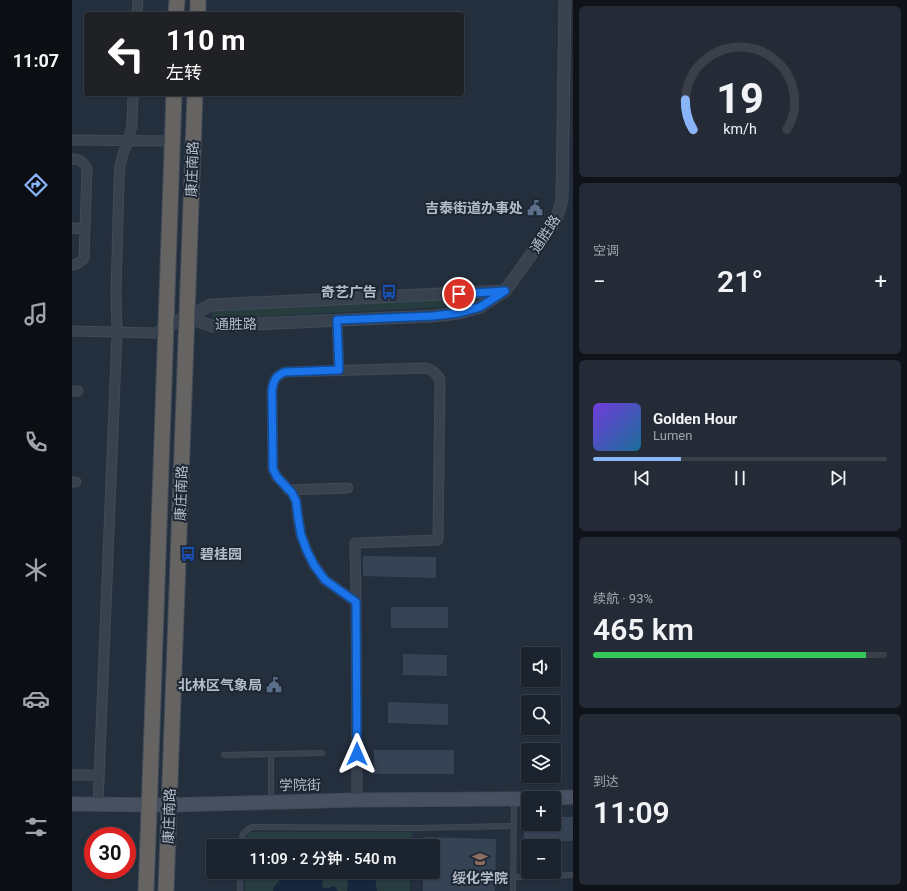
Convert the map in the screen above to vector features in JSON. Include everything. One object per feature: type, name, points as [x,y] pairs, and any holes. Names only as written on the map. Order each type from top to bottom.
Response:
[{"type":"highway","points":[[176,12],[177,0]]},
{"type":"highway","points":[[198,0],[198,12]]},
{"type":"highway","name":"康庄南路","points":[[146,891],[174,96]]},
{"type":"highway","name":"康庄南路","points":[[166,891],[195,96]]},
{"type":"main road","points":[[561,798],[573,797]]},
{"type":"main road","name":"学院街","points":[[72,804],[169,805],[357,800],[521,799]]},
{"type":"street","points":[[137,12],[138,0]]},
{"type":"street","name":"通胜路","points":[[187,317],[212,326],[433,316],[458,313],[480,307],[505,291],[556,220],[560,210],[562,200],[565,0]]},
{"type":"street","points":[[98,804],[117,332],[116,293],[119,181],[120,166],[132,125],[133,96]]},
{"type":"street","points":[[72,140],[172,142]]},
{"type":"street","points":[[72,159],[78,159],[88,168],[84,258],[80,263],[72,265]]},
{"type":"street","points":[[72,228],[85,229]]},
{"type":"street","name":"通胜路","points":[[187,317],[211,305],[505,291]]},
{"type":"street","points":[[72,331],[155,333],[187,317]]},
{"type":"street","points":[[337,320],[339,370]]},
{"type":"street","points":[[356,602],[325,580],[314,565],[301,535],[296,501],[292,493],[277,477],[273,469],[273,382],[278,375],[285,372],[426,368],[433,370],[440,380],[438,540],[355,543],[356,602],[357,800]]},
{"type":"street","points":[[288,490],[348,488]]},
{"type":"street","points":[[72,775],[99,775]]},
{"type":"lane","points":[[224,755],[322,753]]},
{"type":"lane","points":[[271,754],[271,802]]},
{"type":"lane","points":[[513,891],[514,799]]},
{"type":"lane","points":[[242,839],[244,832],[252,827],[416,828],[513,826]]},
{"type":"lane","points":[[513,877],[573,875]]},
{"type":"lane","points":[[240,879],[240,891]]},
{"type":"green space","points":[[446,299],[445,307],[215,319],[212,317],[212,310]]},
{"type":"green space","points":[[250,832],[412,832],[412,839],[247,839]]},
{"type":"green space","points":[[245,879],[410,879],[410,891],[245,891]]},
{"type":"water","points":[[280,879],[323,879],[323,888],[326,889],[333,886],[338,891],[273,891],[274,887]]},
{"type":"water","points":[[348,879],[375,879],[377,891],[347,891]]},
{"type":"building","points":[[363,556],[436,557],[436,578],[363,576]]},
{"type":"building","points":[[391,607],[448,607],[448,628],[391,628]]},
{"type":"building","points":[[403,654],[447,655],[447,676],[403,675]]},
{"type":"building","points":[[388,702],[448,704],[448,725],[388,723]]},
{"type":"building","points":[[374,750],[454,750],[454,774],[374,774]]},
{"type":"building","points":[[561,817],[573,817],[573,841],[561,841],[561,839],[524,839],[524,831],[561,831]]},
{"type":"building","points":[[424,837],[496,839],[495,891],[423,891],[423,879],[440,879],[440,839],[424,839]]},
{"type":"place","name":"吉泰街道办事处","points":[[535,208]]},
{"type":"place","name":"奇艺广告","points":[[389,292]]},
{"type":"place","name":"碧桂园","points":[[188,554]]},
{"type":"place","name":"北林区气象局","points":[[274,685]]},
{"type":"place","name":"绥化学院","points":[[480,859]]},
{"type":"route","points":[[357,754],[356,602],[325,580],[314,565],[301,535],[296,501],[292,493],[284,486],[273,469],[273,382],[278,375],[285,372],[339,370],[337,320],[433,316],[458,313],[480,307],[505,291],[459,294]]}]
